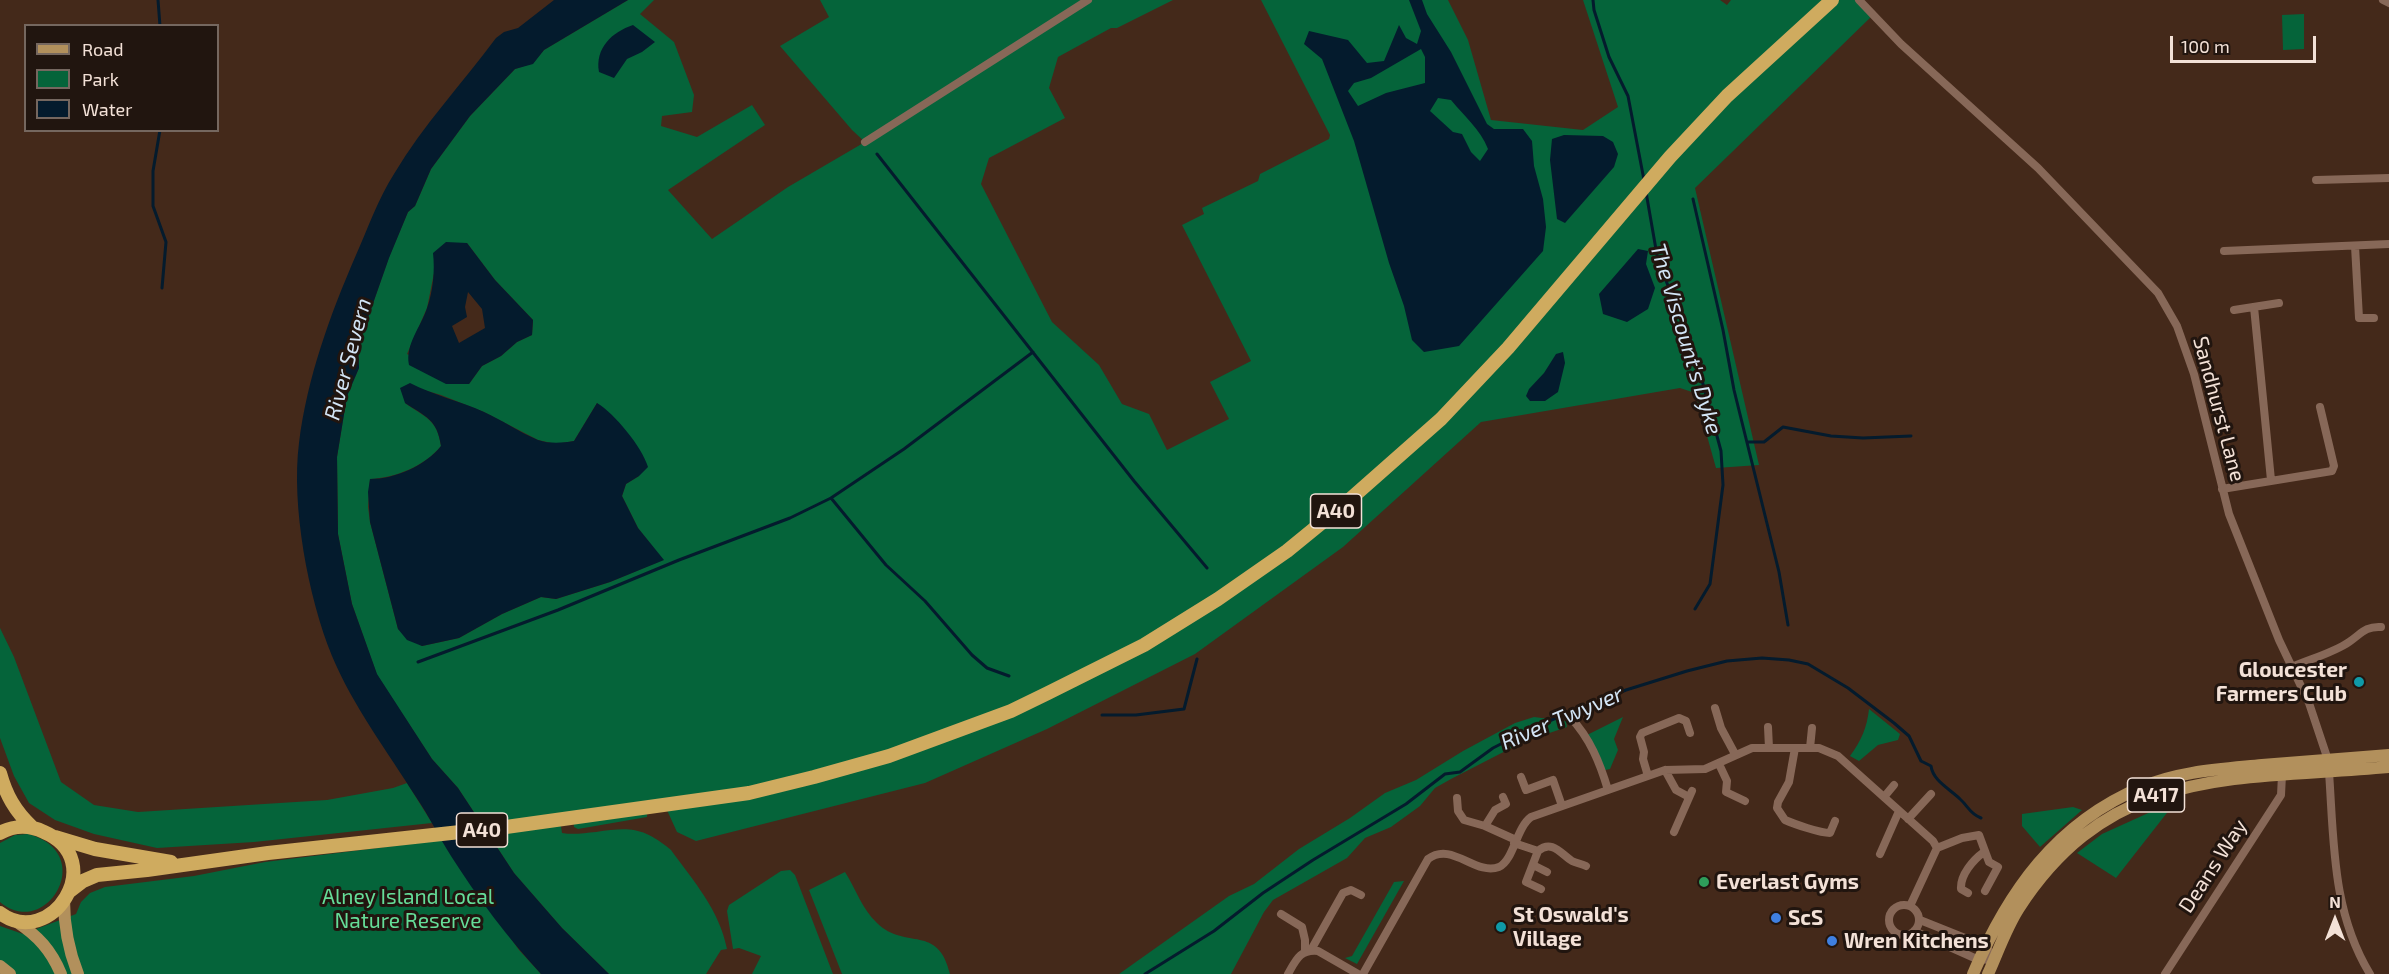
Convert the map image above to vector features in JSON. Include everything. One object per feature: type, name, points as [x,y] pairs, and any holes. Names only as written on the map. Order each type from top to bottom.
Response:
[{"type":"highway","name":"A40","points":[[7,918],[38,920],[57,909],[83,881],[97,875],[268,853],[506,827],[749,793],[889,756],[1011,711],[1144,645],[1218,599],[1287,551],[1347,502],[1441,419],[1508,348],[1609,232],[1670,157],[1727,96],[1832,0]]},
{"type":"highway","points":[[0,772],[4,790],[11,803],[32,827]]},
{"type":"highway","points":[[0,833],[16,827],[32,827]]},
{"type":"highway","name":"A40","points":[[32,827],[95,849],[185,864]]},
{"type":"highway","points":[[54,836],[71,856],[74,876],[67,896]]},
{"type":"main road","name":"A417","points":[[1988,974],[2018,910],[2055,861],[2097,826],[2134,804],[2184,786],[2282,775],[2389,755]]},
{"type":"main road","name":"A417","points":[[1973,974],[1998,920],[2014,893],[2046,853],[2070,831],[2114,801],[2143,786],[2180,776],[2222,769],[2389,767]]},
{"type":"main road","points":[[67,896],[64,925],[67,943],[78,974]]},
{"type":"main road","points":[[7,918],[45,944],[54,956],[61,974]]},
{"type":"main road","points":[[0,966],[10,974]]},
{"type":"street","points":[[865,142],[1088,0]]},
{"type":"street","name":"Sandhurst Lane","points":[[1859,0],[1901,44],[2038,168],[2158,293],[2177,326],[2194,374],[2229,514],[2271,619],[2309,703],[2328,766],[2341,904],[2351,940],[2370,974]]},
{"type":"street","points":[[2383,0],[2389,3]]},
{"type":"street","points":[[2316,180],[2389,178]]},
{"type":"street","points":[[2224,251],[2389,244]]},
{"type":"street","points":[[2355,246],[2359,318],[2374,318]]},
{"type":"street","points":[[2234,310],[2279,303]]},
{"type":"street","points":[[2254,307],[2271,480]]},
{"type":"street","points":[[2222,489],[2332,471],[2334,466],[2320,407]]},
{"type":"street","points":[[2292,667],[2349,642],[2371,623],[2381,627]]},
{"type":"street","points":[[1714,708],[1721,728],[1736,754]]},
{"type":"street","points":[[1570,717],[1592,747],[1608,790]]},
{"type":"street","points":[[1648,776],[1643,759],[1644,752],[1640,737],[1642,734],[1679,718],[1686,722],[1690,733]]},
{"type":"street","points":[[1768,727],[1768,748]]},
{"type":"street","points":[[1810,748],[1812,728]]},
{"type":"street","points":[[1288,974],[1301,953],[1308,950],[1318,951],[1360,974],[1428,859],[1435,854],[1447,853],[1488,868],[1497,867],[1505,863],[1526,821],[1665,770],[1705,769],[1752,748],[1819,748],[1838,756],[1933,841],[1937,848]]},
{"type":"street","points":[[1795,748],[1789,782],[1777,808],[1785,820],[1822,833],[1830,833],[1835,820]]},
{"type":"street","points":[[1719,764],[1727,781],[1726,792],[1745,801]]},
{"type":"street","points":[[1665,770],[1676,790],[1690,794],[1674,832]]},
{"type":"street","name":"Deans Way","points":[[2165,974],[2281,795],[2282,775]]},
{"type":"street","points":[[1521,777],[1526,790],[1553,780],[1562,806]]},
{"type":"street","points":[[1884,796],[1894,785]]},
{"type":"street","points":[[1908,819],[1931,794]]},
{"type":"street","points":[[1485,826],[1495,810],[1506,804],[1503,796]]},
{"type":"street","points":[[1457,798],[1458,811],[1464,820],[1485,826],[1538,851]]},
{"type":"street","points":[[1880,854],[1899,811]]},
{"type":"street","points":[[1910,906],[1937,848],[1962,838],[1979,835],[1989,861],[1998,867],[1985,891]]},
{"type":"street","points":[[1541,889],[1526,882],[1538,851],[1543,847],[1550,846],[1562,851],[1571,860],[1586,866]]},
{"type":"street","points":[[1968,893],[1961,890],[1960,885],[1972,861],[1984,852]]},
{"type":"street","points":[[1533,865],[1547,872]]},
{"type":"street","points":[[1308,950],[1343,893],[1351,890],[1361,895]]},
{"type":"street","points":[[1897,906],[1910,906],[1917,912],[1920,921],[1914,931],[1902,935],[1894,931],[1889,922],[1890,913],[1897,906]]},
{"type":"street","points":[[1281,914],[1302,927],[1308,950]]},
{"type":"street","points":[[1920,921],[1985,946],[1995,958]]},
{"type":"street","points":[[1914,931],[1979,960],[1995,958]]},
{"type":"green space","points":[[628,0],[654,0],[640,14],[674,42],[694,95],[692,112],[662,116],[661,126],[697,137],[752,105],[765,125],[668,190],[712,239],[788,187],[865,142],[780,46],[829,17],[820,0],[1173,0],[1117,28],[1111,28],[1058,57],[1049,88],[1065,118],[989,158],[981,184],[1052,322],[1099,365],[1122,404],[1149,414],[1167,450],[1229,419],[1210,382],[1251,361],[1182,225],[1204,214],[1202,208],[1258,181],[1260,174],[1329,139],[1330,135],[1261,0],[1448,0],[1468,40],[1491,120],[1583,130],[1618,107],[1583,0],[1720,0],[1727,5],[1731,0],[1859,0],[1873,15],[1695,188],[1759,465],[1716,468],[1695,393],[1680,388],[1481,422],[1343,547],[1195,654],[1047,729],[925,783],[696,841],[677,832],[666,808],[647,810],[647,817],[578,829],[574,827],[573,818],[560,820],[562,833],[636,830],[661,842],[671,850],[705,896],[718,921],[727,949],[721,950],[706,974],[609,974],[562,928],[514,873],[458,788],[432,759],[377,675],[352,604],[338,534],[337,457],[347,396],[359,368],[358,347],[389,257],[408,212],[415,206],[431,169],[470,116],[515,69],[533,63],[544,50]],"holes":[[[467,243],[495,280],[533,320],[532,335],[517,342],[501,356],[482,366],[469,384],[407,354],[427,308],[435,268]],[[424,390],[484,412],[538,440],[556,444],[574,441],[597,403],[639,476],[626,484],[622,496],[638,528],[663,560],[610,582],[556,599],[541,597],[502,614],[459,638],[422,646],[398,629],[370,522],[368,507],[370,479],[409,470],[427,459],[441,446],[433,424],[405,403]]]},
{"type":"green space","points":[[2304,14],[2304,49],[2283,50],[2282,15]]},
{"type":"green space","points":[[0,628],[14,657],[61,782],[94,805],[138,812],[327,800],[393,788],[407,783],[432,823],[254,842],[157,848],[94,834],[55,820],[29,803],[14,776],[0,738]]},
{"type":"green space","points":[[1869,709],[1900,734],[1898,740],[1878,745],[1859,761],[1850,756],[1863,734]]},
{"type":"green space","points":[[1534,717],[1566,721],[1567,727],[1523,742],[1435,788],[1420,806],[1391,827],[1365,838],[1347,858],[1273,900],[1264,912],[1231,974],[1119,974],[1229,896],[1254,884],[1299,849],[1350,818],[1385,793],[1416,780],[1515,723]]},
{"type":"green space","points":[[1623,717],[1614,739],[1618,750],[1610,769],[1605,770],[1587,735]]},
{"type":"green space","points":[[2177,800],[2116,878],[2077,853],[2102,834]]},
{"type":"green space","points":[[2073,807],[2082,810],[2040,847],[2022,826],[2022,814]]},
{"type":"green space","points":[[28,834],[49,844],[60,858],[62,874],[58,890],[48,903],[34,910],[17,911],[0,902],[0,843],[15,835]]},
{"type":"green space","name":"Alney Island Local Nature Reserve","points":[[442,840],[519,950],[541,974],[0,974],[0,926],[23,934],[76,914],[81,902],[90,893],[105,887],[194,876],[265,862]]},
{"type":"green space","points":[[790,870],[795,875],[833,974],[752,974],[761,956],[739,948],[733,949],[727,911],[729,905],[781,871]]},
{"type":"green space","points":[[845,872],[863,905],[877,923],[899,936],[920,940],[938,948],[945,958],[950,974],[842,974],[809,890]]},
{"type":"green space","points":[[1404,881],[1357,964],[1345,958],[1352,956],[1394,882]]},
{"type":"water","name":"River Severn","points":[[554,0],[628,0],[544,50],[533,64],[515,69],[470,116],[431,169],[415,206],[408,212],[389,258],[358,346],[359,368],[347,396],[337,457],[338,534],[352,604],[377,674],[432,759],[458,788],[514,873],[562,928],[609,974],[541,974],[471,887],[340,675],[323,632],[309,579],[297,494],[299,443],[314,371],[337,301],[383,193],[417,139],[496,38],[504,32],[518,28]]},
{"type":"water","points":[[1409,0],[1422,0],[1427,14],[1451,52],[1487,124],[1494,129],[1523,129],[1532,141],[1534,166],[1543,199],[1546,227],[1543,251],[1459,346],[1424,352],[1412,340],[1404,306],[1389,263],[1354,141],[1322,59],[1304,44],[1309,31],[1348,40],[1367,63],[1384,61],[1399,25],[1406,38],[1417,44],[1421,31]],"holes":[[[1421,49],[1425,57],[1425,83],[1386,93],[1358,106],[1348,91],[1354,83],[1371,78]],[[1438,98],[1451,100],[1481,135],[1488,149],[1480,161],[1471,152],[1462,134],[1453,132],[1430,111]]]},
{"type":"water","points":[[633,25],[655,42],[642,52],[627,59],[614,78],[599,72],[598,63],[602,48],[618,32]]},
{"type":"water","points":[[1564,135],[1603,136],[1613,142],[1618,154],[1614,167],[1565,223],[1557,219],[1550,160],[1552,139]]},
{"type":"water","points":[[446,242],[467,243],[495,280],[533,320],[532,335],[517,342],[501,356],[482,366],[469,384],[446,384],[409,365],[411,343],[431,295],[434,274],[433,253]],"holes":[[[468,292],[482,309],[485,328],[459,343],[452,326],[467,317],[465,307]]]},
{"type":"water","points":[[1638,249],[1648,251],[1646,264],[1655,288],[1648,309],[1627,322],[1603,314],[1599,294]]},
{"type":"water","points":[[1563,352],[1565,363],[1558,392],[1545,401],[1530,401],[1526,396],[1529,389],[1544,373],[1556,354]]},
{"type":"water","points":[[410,383],[484,412],[531,437],[547,442],[574,441],[597,403],[627,432],[645,459],[648,467],[626,484],[622,496],[638,528],[664,560],[610,582],[556,599],[541,597],[502,614],[459,638],[422,646],[407,640],[398,629],[370,522],[368,492],[370,479],[389,477],[409,470],[427,460],[441,446],[433,424],[405,403],[400,388]]},
{"type":"waterway","points":[[158,0],[160,24]]},
{"type":"waterway","name":"The Viscount's Dyke","points":[[1593,0],[1609,57],[1628,96],[1644,180]]},
{"type":"waterway","points":[[160,132],[153,171],[153,206],[166,242],[162,288]]},
{"type":"waterway","points":[[877,154],[1134,481],[1207,568]]},
{"type":"waterway","name":"The Viscount's Dyke","points":[[1646,192],[1658,261],[1693,347],[1721,451],[1723,485],[1710,584],[1695,609]]},
{"type":"waterway","points":[[1693,199],[1723,330],[1734,390],[1779,572],[1788,625]]},
{"type":"waterway","points":[[831,498],[904,449],[1033,352]]},
{"type":"waterway","points":[[1748,442],[1764,442],[1783,427],[1831,436],[1863,438],[1911,436]]},
{"type":"waterway","points":[[418,662],[558,610],[679,560],[790,518],[831,498],[886,565],[925,601],[972,655],[987,668],[1009,676]]},
{"type":"waterway","name":"River Twyver","points":[[1145,974],[1214,931],[1263,893],[1313,860],[1406,804],[1445,774],[1460,772],[1493,748],[1534,727],[1626,690],[1727,661],[1762,658],[1808,664],[1848,688],[1909,736],[1921,761],[1931,766],[1938,780],[1971,812],[1981,818]]},
{"type":"waterway","points":[[1102,715],[1136,715],[1184,709],[1197,659]]},
{"type":"place","name":"Gloucester Farmers Club","points":[[2359,682]]},
{"type":"place","name":"Everlast Gyms","points":[[1704,882]]},
{"type":"place","name":"ScS","points":[[1776,918]]},
{"type":"place","name":"St Oswald's Village","points":[[1501,927]]},
{"type":"place","name":"Wren Kitchens","points":[[1832,941]]}]
